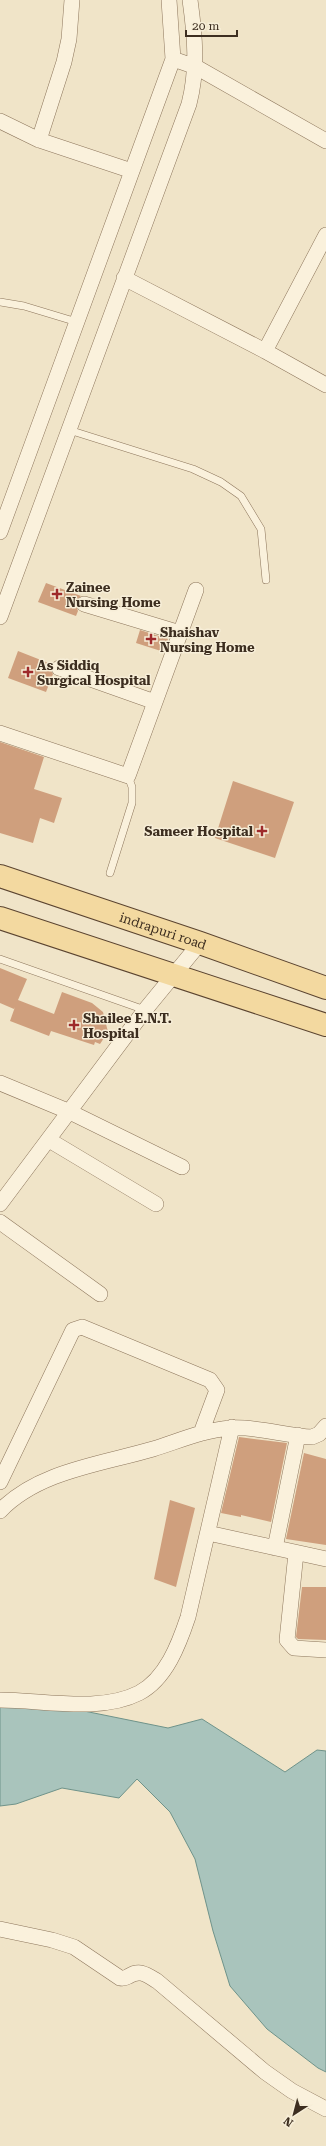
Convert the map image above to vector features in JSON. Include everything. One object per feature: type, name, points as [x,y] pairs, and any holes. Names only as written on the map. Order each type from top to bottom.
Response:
[{"type":"main road","name":"indrapuri road","points":[[0,876],[200,943],[326,988]]},
{"type":"main road","points":[[0,918],[326,1025]]},
{"type":"street","points":[[39,140],[64,62],[69,39],[72,0]]},
{"type":"street","points":[[0,532],[173,59],[169,0]]},
{"type":"street","points":[[0,617],[188,104],[194,83],[196,67],[190,0]]},
{"type":"street","points":[[173,59],[196,67],[326,141]]},
{"type":"street","points":[[0,122],[39,140],[132,171]]},
{"type":"street","points":[[265,351],[321,258],[326,235]]},
{"type":"street","points":[[124,278],[265,351],[326,385]]},
{"type":"street","points":[[0,733],[128,776],[196,590]]},
{"type":"street","points":[[84,604],[180,633]]},
{"type":"street","points":[[59,668],[155,702]]},
{"type":"street","points":[[3,1195],[49,1140],[145,1010],[200,943]]},
{"type":"street","points":[[0,1083],[70,1112],[182,1167]]},
{"type":"street","points":[[49,1140],[156,1204]]},
{"type":"street","points":[[0,1222],[100,1294]]},
{"type":"street","points":[[0,1482],[73,1330],[76,1327],[82,1327],[210,1380],[217,1390],[201,1433]]},
{"type":"street","points":[[0,1700],[71,1704],[114,1701],[140,1692],[150,1684],[166,1666],[179,1644],[188,1617],[232,1427]]},
{"type":"street","points":[[2,1502],[32,1487],[65,1474],[201,1433],[232,1427],[312,1436],[324,1433]]},
{"type":"street","points":[[275,1548],[298,1435]]},
{"type":"street","points":[[208,1533],[326,1559]]},
{"type":"street","points":[[296,1553],[287,1640],[294,1648],[326,1650]]},
{"type":"street","points":[[0,1929],[52,1940],[74,1947],[120,1978],[124,1979],[138,1972],[143,1973],[157,1981],[265,2072],[292,2090],[326,2109]]},
{"type":"lane","points":[[0,302],[24,306],[77,322]]},
{"type":"lane","points":[[69,430],[193,469],[221,482],[241,496],[261,529],[266,580]]},
{"type":"lane","points":[[110,873],[132,803],[132,787],[128,776]]},
{"type":"lane","points":[[0,959],[145,1010]]},
{"type":"water","points":[[0,1706],[84,1711],[168,1728],[202,1719],[285,1772],[317,1750],[326,1751],[326,2072],[318,2068],[267,2029],[230,1986],[213,1931],[195,1859],[170,1812],[137,1779],[119,1798],[62,1788],[16,1804],[0,1806]]},
{"type":"building","points":[[46,583],[81,596],[75,602],[78,611],[76,616],[38,602]]},
{"type":"building","points":[[140,630],[168,639],[164,652],[136,643]]},
{"type":"building","points":[[18,651],[51,664],[50,669],[53,674],[46,692],[8,678]]},
{"type":"building","points":[[0,742],[44,757],[34,789],[62,798],[54,823],[40,818],[33,843],[0,833]]},
{"type":"building","points":[[233,781],[294,802],[275,858],[215,838]]},
{"type":"building","points":[[0,968],[27,979],[18,1000],[54,1014],[62,992],[92,1003],[103,1012],[108,1032],[100,1044],[95,1042],[94,1045],[51,1031],[49,1036],[10,1021],[15,1007],[14,1009],[0,1003]]},
{"type":"building","points":[[239,1437],[287,1443],[271,1522],[241,1515],[241,1517],[221,1513]]},
{"type":"building","points":[[304,1453],[326,1459],[326,1545],[286,1539]]},
{"type":"building","points":[[170,1500],[195,1508],[176,1587],[154,1579]]},
{"type":"building","points":[[302,1587],[326,1587],[326,1640],[298,1639],[296,1637]]},
{"type":"place","name":"Zainee Nursing Home","points":[[57,594]]},
{"type":"place","name":"Shaishav Nursing Home","points":[[151,639]]},
{"type":"place","name":"As Siddiq Surgical Hospital","points":[[28,672]]},
{"type":"place","name":"Sameer Hospital","points":[[262,831]]},
{"type":"place","name":"Shailee E.N.T. Hospital","points":[[74,1025]]}]
